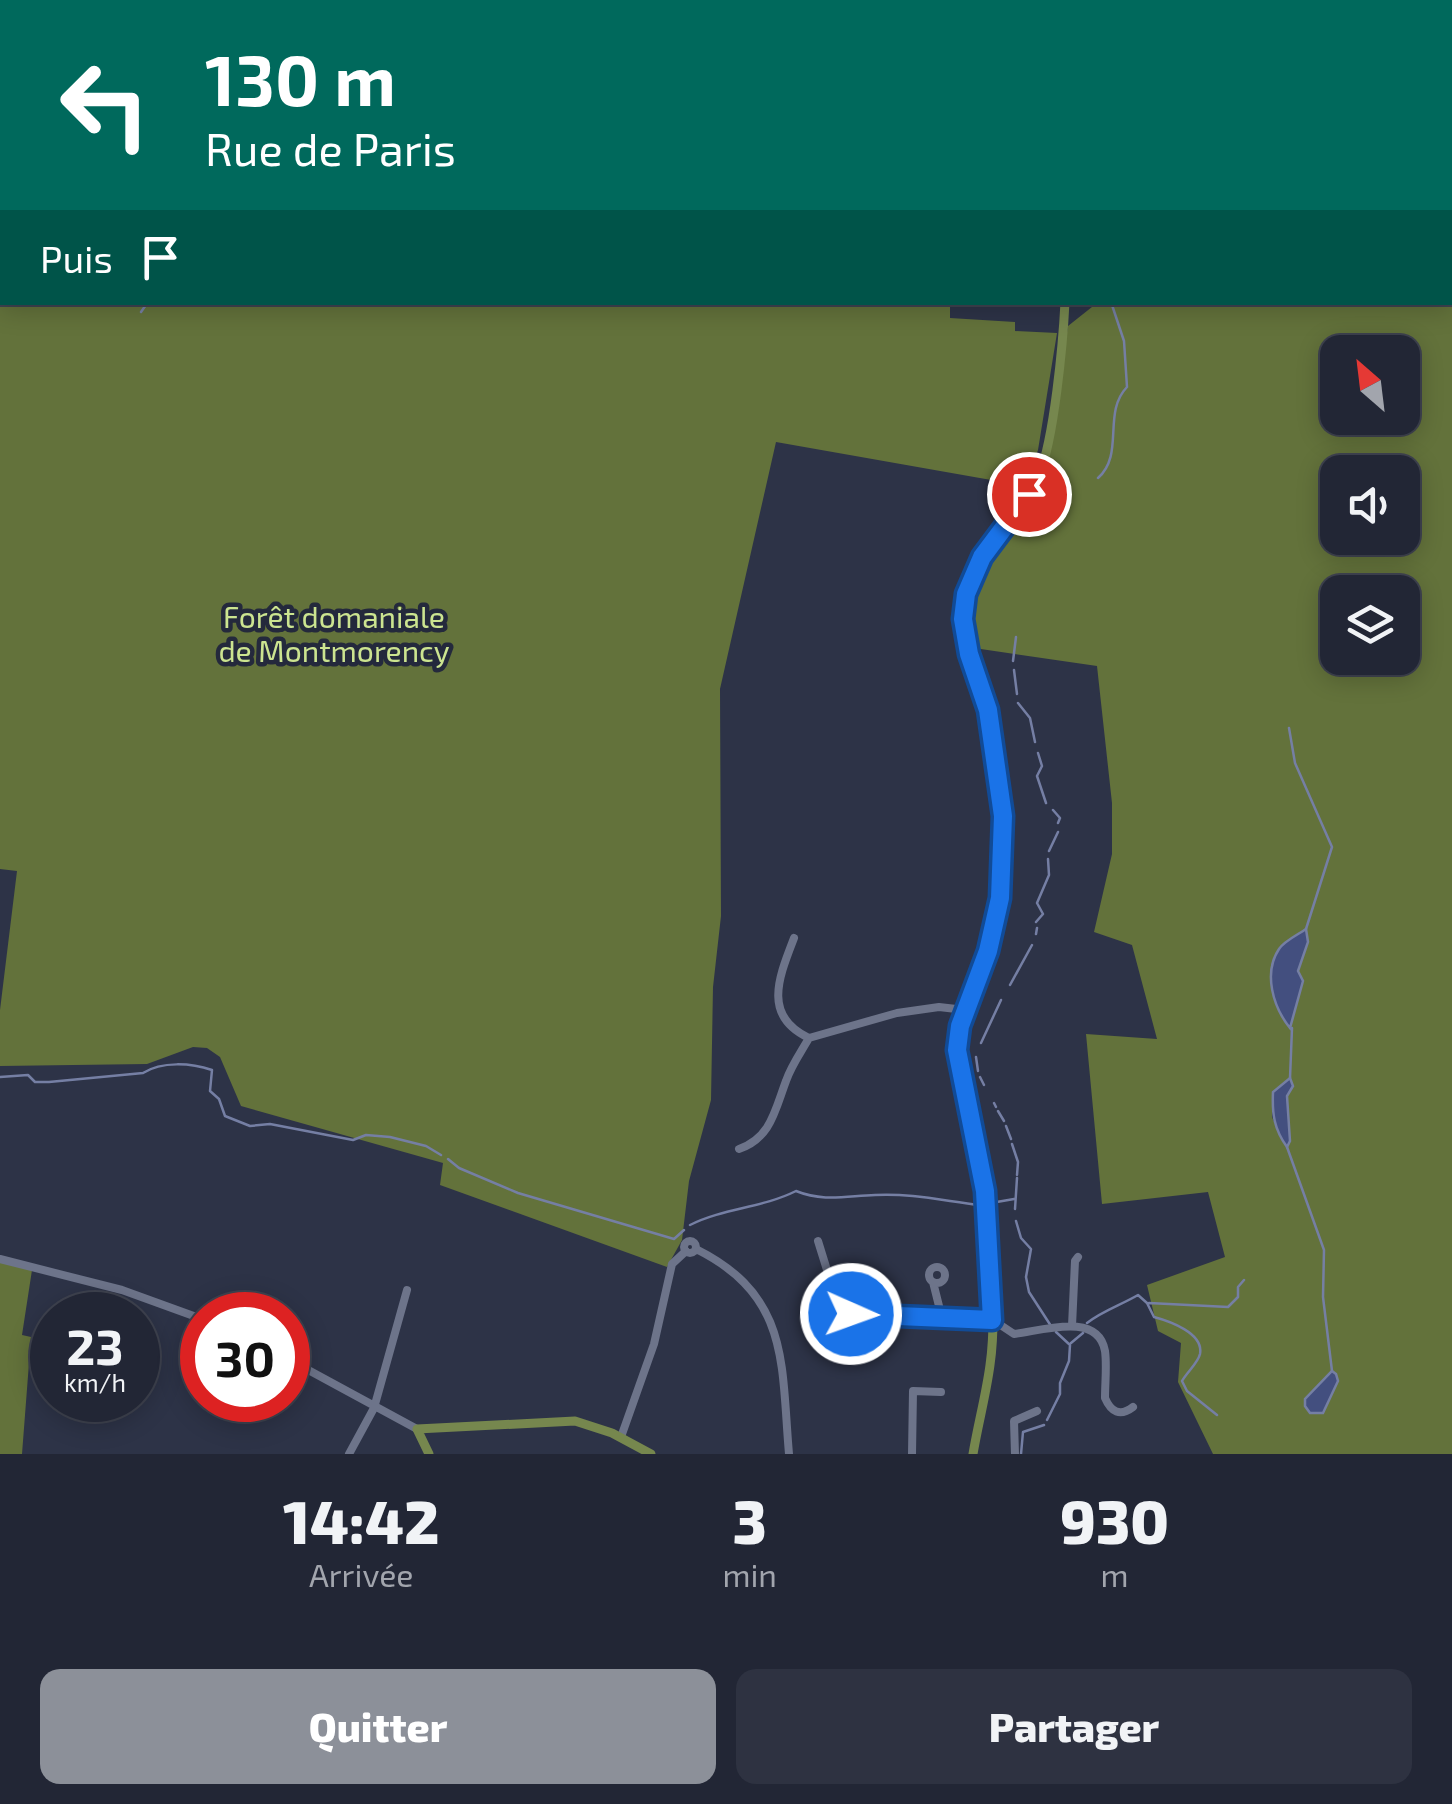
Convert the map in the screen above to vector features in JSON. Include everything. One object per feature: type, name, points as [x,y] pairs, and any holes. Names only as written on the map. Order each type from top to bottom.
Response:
[{"type":"main road","points":[[973,1454],[992,1346],[992,1320],[985,1191],[957,1054],[960,1026],[996,920],[1004,849],[988,710],[969,654],[963,619],[966,594],[982,557],[1040,473],[1065,305]]},
{"type":"main road","points":[[429,1454],[416,1429],[500,1427],[560,1420],[590,1424],[651,1454]]},
{"type":"street","points":[[794,938],[784,964],[778,999],[788,1026],[809,1038]]},
{"type":"street","points":[[739,1149],[756,1142],[773,1121],[787,1076],[809,1038],[897,1013],[939,1007],[965,1010]]},
{"type":"street","points":[[818,1242],[836,1298],[846,1312],[861,1317],[992,1320],[1014,1334]]},
{"type":"street","points":[[621,1436],[654,1344],[672,1264],[696,1249],[716,1258],[765,1309],[778,1339],[789,1454]]},
{"type":"street","points":[[1072,1326],[1078,1256]]},
{"type":"street","points":[[0,1259],[122,1290],[180,1311]]},
{"type":"street","points":[[933,1282],[942,1318]]},
{"type":"street","points":[[349,1454],[374,1408],[407,1290]]},
{"type":"street","points":[[992,1346],[1014,1334],[1083,1326],[1101,1340],[1105,1349],[1108,1406],[1121,1413],[1133,1407]]},
{"type":"street","points":[[310,1372],[416,1429]]},
{"type":"street","points":[[912,1454],[913,1392],[940,1392]]},
{"type":"street","points":[[1014,1454],[1014,1421],[1037,1411]]},
{"type":"green space","name":"Forêt domaniale de Montmorency","points":[[0,305],[950,305],[950,318],[1015,322],[1015,331],[1057,333],[1038,450],[1025,486],[776,442],[720,689],[721,916],[713,987],[711,1100],[689,1181],[682,1240],[667,1267],[440,1185],[443,1163],[241,1106],[220,1057],[207,1048],[193,1047],[147,1064],[0,1066],[0,1010],[17,871],[0,869]]},
{"type":"green space","points":[[1094,305],[1452,305],[1452,1454],[1213,1454],[1178,1382],[1181,1343],[1158,1331],[1147,1285],[1225,1257],[1208,1192],[1102,1204],[1086,1034],[1157,1039],[1132,945],[1094,932],[1112,854],[1112,803],[1097,666],[974,648],[970,601],[986,558],[1044,478],[1068,326]],"holes":[[[1306,929],[1308,942],[1297,971],[1303,981],[1290,1028],[1271,974],[1276,961]],[[1293,1086],[1287,1096],[1282,1140],[1272,1117],[1273,1092]]]},
{"type":"green space","points":[[0,1260],[32,1270],[22,1335],[30,1337],[30,1350],[22,1454],[0,1454]]},
{"type":"water","points":[[1306,929],[1308,942],[1298,971],[1303,981],[1290,1028],[1275,1000],[1272,969],[1281,946]]},
{"type":"water","points":[[1290,1078],[1293,1086],[1287,1096],[1287,1147],[1275,1121],[1273,1092]]},
{"type":"water","points":[[1332,1371],[1338,1381],[1323,1413],[1310,1413],[1305,1399]]},
{"type":"waterway","points":[[141,312],[146,305]]},
{"type":"waterway","points":[[1098,478],[1110,457],[1116,409],[1127,387],[1124,341],[1112,305]]},
{"type":"waterway","points":[[1013,661],[1016,637]]},
{"type":"waterway","points":[[1014,670],[1017,694]]},
{"type":"waterway","points":[[1018,703],[1030,718],[1035,742]]},
{"type":"waterway","points":[[1289,728],[1295,763],[1332,847],[1306,929]]},
{"type":"waterway","points":[[1038,753],[1042,766],[1037,776],[1046,803]]},
{"type":"waterway","points":[[1053,810],[1060,818],[1058,823]]},
{"type":"waterway","points":[[1049,851],[1058,832]]},
{"type":"waterway","points":[[1036,922],[1043,914],[1037,903],[1049,875],[1048,859]]},
{"type":"waterway","points":[[1036,934],[1037,928]]},
{"type":"waterway","points":[[1010,985],[1032,945]]},
{"type":"waterway","points":[[981,1043],[1001,1000]]},
{"type":"waterway","points":[[1290,1078],[1292,1028]]},
{"type":"waterway","points":[[976,1057],[978,1071]]},
{"type":"waterway","points":[[0,1077],[28,1075],[35,1082],[49,1082],[143,1073],[177,1064],[195,1066],[212,1070],[210,1091],[219,1099],[225,1116],[250,1126],[270,1124],[353,1140],[366,1135],[390,1137],[426,1146],[441,1155]]},
{"type":"waterway","points":[[980,1077],[984,1085]]},
{"type":"waterway","points":[[994,1103],[996,1107]]},
{"type":"waterway","points":[[998,1111],[1004,1121]]},
{"type":"waterway","points":[[1006,1126],[1011,1139]]},
{"type":"waterway","points":[[1012,1144],[1018,1162],[1017,1175]]},
{"type":"waterway","points":[[1287,1147],[1324,1250],[1323,1297],[1332,1371]]},
{"type":"waterway","points":[[448,1159],[459,1168],[518,1193],[674,1239],[684,1230]]},
{"type":"waterway","points":[[1015,1209],[1017,1178]]},
{"type":"waterway","points":[[690,1225],[796,1191],[825,1197],[902,1195],[980,1205]]},
{"type":"waterway","points":[[991,1203],[1014,1199]]},
{"type":"waterway","points":[[1016,1221],[1021,1238],[1031,1249],[1026,1277],[1029,1292],[1051,1326]]},
{"type":"waterway","points":[[1149,1303],[1228,1307],[1238,1297],[1238,1287],[1244,1280]]},
{"type":"waterway","points":[[1087,1323],[1138,1295],[1154,1317],[1184,1329],[1197,1340],[1199,1357],[1182,1381],[1187,1391],[1217,1415]]},
{"type":"waterway","points":[[1047,1420],[1060,1394],[1069,1361],[1070,1345],[1056,1332]]},
{"type":"waterway","points":[[1071,1343],[1083,1333]]},
{"type":"waterway","points":[[1021,1454],[1023,1432],[1044,1425]]},
{"type":"route","points":[[851,1314],[992,1320],[985,1191],[957,1050],[960,1026],[988,951],[1000,898],[1003,816],[988,710],[969,654],[963,619],[966,594],[982,557],[1029,494]]}]
